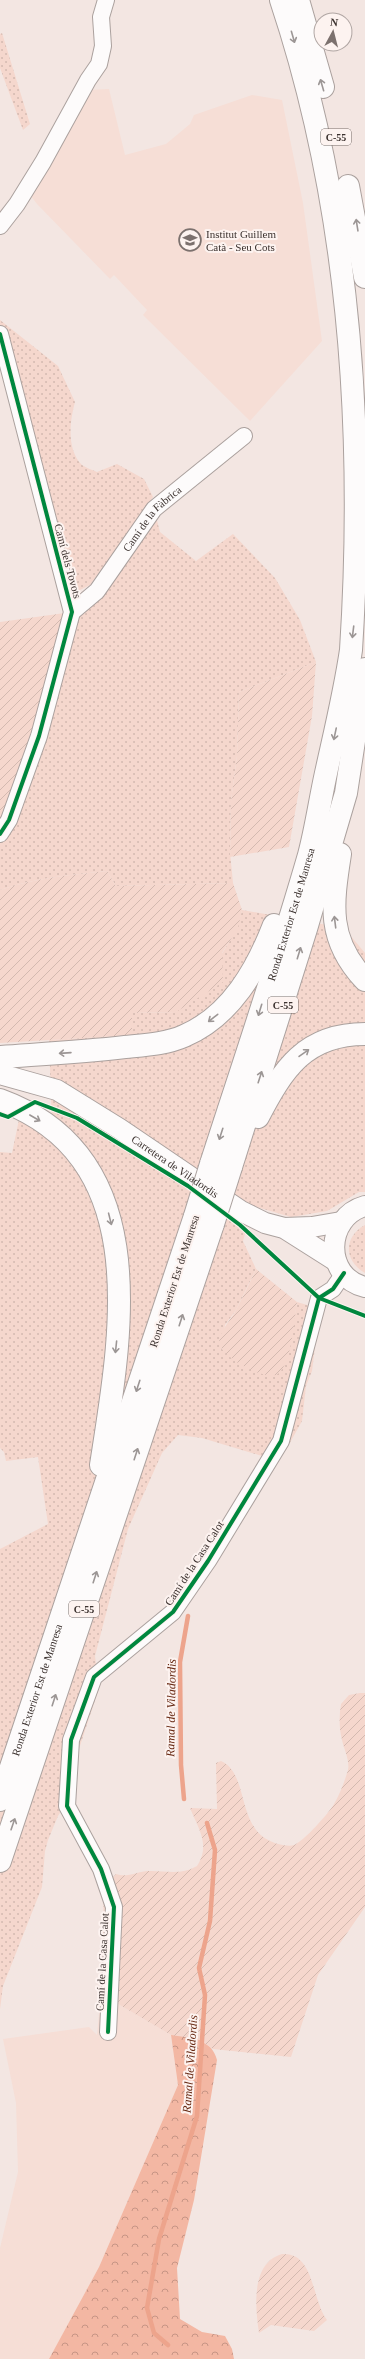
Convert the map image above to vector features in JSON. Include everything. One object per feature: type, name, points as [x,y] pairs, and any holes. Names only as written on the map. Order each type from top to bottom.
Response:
[{"type":"highway","name":"Ronda Exterior Est de Manresa","points":[[0,1861],[221,1166],[309,853],[352,643],[359,585],[362,511],[362,431],[353,300],[340,217],[317,121],[281,0]]},
{"type":"highway","name":"C-55","points":[[298,0],[333,124],[355,215],[365,277]]},
{"type":"highway","name":"Ronda Exterior Est de Manresa","points":[[221,1166],[306,929],[346,794],[365,669]]},
{"type":"highway","points":[[346,794],[345,825],[333,908],[334,922],[342,948],[348,960],[365,980]]},
{"type":"highway","points":[[0,1057],[153,1044],[185,1036],[203,1025],[218,1013],[245,985],[267,942],[285,895],[309,853]]},
{"type":"highway","points":[[221,1166],[290,1064],[313,1047],[336,1036],[365,1034]]},
{"type":"highway","points":[[0,1100],[12,1104],[52,1128],[82,1159],[98,1185],[108,1209],[115,1237],[119,1262],[120,1317],[111,1402],[92,1525]]},
{"type":"highway","name":"Ronda Exterior Est de Manresa","points":[[0,1800],[92,1525],[204,1220]]},
{"type":"street","points":[[0,226],[17,204],[88,80],[99,64],[104,46],[101,17],[106,0]]},
{"type":"street","name":"Camí dels Tovots","points":[[0,334],[72,612],[39,736],[9,820],[0,834]]},
{"type":"street","name":"Camí de la Fàbrica","points":[[72,612],[97,591],[154,509],[244,436]]},
{"type":"street","name":"Carretera de Viladordis","points":[[0,1074],[41,1084],[57,1090],[69,1099],[120,1128],[253,1218],[284,1228],[340,1267],[355,1283],[365,1287]]},
{"type":"street","name":"Carretera de Viladordis","points":[[0,1085],[69,1099]]},
{"type":"street","points":[[340,1267],[334,1241],[341,1222],[351,1213],[365,1206]]},
{"type":"street","name":"Carretera de Viladordis","points":[[284,1228],[312,1227],[341,1222]]},
{"type":"street","name":"Camí de la Casa Calot","points":[[108,2032],[114,1907],[101,1869],[67,1806],[71,1740],[94,1677],[173,1612],[208,1561],[281,1441],[319,1298],[333,1289],[340,1267]]},
{"type":"shaded area","points":[[2,33],[30,124],[23,130],[0,68],[0,34]]},
{"type":"shaded area","name":"Institut Guillem Catà - Seu Cots","points":[[109,89],[125,155],[166,144],[190,124],[194,115],[252,95],[282,100],[303,203],[322,341],[250,421],[143,315],[147,310],[114,275],[110,279],[37,204],[28,192],[88,90]]},
{"type":"shaded area","points":[[0,320],[58,366],[75,402],[71,426],[71,443],[73,451],[82,465],[97,472],[117,464],[144,479],[153,497],[90,585],[76,592],[66,585],[0,334]]},
{"type":"shaded area","points":[[154,509],[160,532],[196,561],[233,534],[275,578],[300,620],[316,662],[239,692],[237,756],[231,801],[230,852],[233,883],[116,886],[107,871],[39,880],[0,890],[0,834],[69,628]]},
{"type":"shaded area","points":[[72,612],[0,834],[0,622]]},
{"type":"shaded area","points":[[316,662],[312,716],[289,847],[230,857],[231,801],[237,756],[239,692]]},
{"type":"shaded area","points":[[107,871],[116,886],[233,883],[242,910],[238,928],[222,953],[223,982],[176,1012],[132,1013],[132,1035],[0,1043],[0,890],[39,880]]},
{"type":"shaded area","points":[[242,910],[344,928],[365,953],[365,1192],[359,1192],[327,1211],[291,1217],[253,1206],[243,1241],[256,1269],[236,1310],[225,1325],[221,1348],[235,1360],[251,1369],[283,1367],[290,1344],[297,1302],[324,1310],[316,1339],[312,1371],[306,1386],[302,1421],[286,1450],[274,1457],[262,1456],[202,1438],[178,1435],[162,1453],[128,1529],[95,1656],[99,1688],[77,1755],[73,1791],[58,1816],[48,1840],[45,1851],[42,1887],[3,1986],[0,2009],[0,1549],[48,1524],[38,1457],[6,1461],[4,1452],[0,1448],[0,1152],[12,1153],[21,1110],[52,1127],[49,1040],[131,1035],[132,1013],[176,1012],[215,964],[238,924]]},
{"type":"shaded area","points":[[365,1225],[365,1273],[353,1262],[349,1249],[353,1236]]},
{"type":"shaded area","points":[[256,1269],[297,1302],[290,1350],[279,1373],[273,1375],[265,1375],[255,1372],[235,1361],[221,1348],[219,1342],[221,1333],[236,1310]]},
{"type":"shaded area","points":[[365,1693],[365,1907],[318,1975],[291,2057],[213,2049],[198,2039],[171,2035],[101,1994],[104,1915],[103,1888],[116,1874],[128,1875],[147,1871],[178,1872],[197,1866],[203,1851],[203,1844],[202,1837],[190,1808],[217,1809],[216,1763],[221,1761],[230,1767],[236,1776],[247,1812],[259,1833],[270,1841],[291,1846],[310,1833],[334,1804],[342,1787],[348,1770],[348,1759],[340,1731],[341,1704],[349,1695]]},
{"type":"shaded area","points":[[101,1994],[171,2035],[178,2085],[99,2267],[49,2359],[0,2359],[0,2248],[18,2172],[16,2103],[3,2039],[89,2027],[97,2035]]},
{"type":"shaded area","points":[[282,2254],[293,2255],[307,2268],[318,2301],[327,2320],[314,2331],[271,2325],[259,2333],[256,2299],[260,2276],[265,2266],[272,2259]]},
{"type":"green space","points":[[171,2035],[193,2037],[205,2043],[210,2047],[217,2060],[194,2200],[177,2268],[180,2319],[202,2332],[225,2336],[232,2349],[234,2359],[49,2359],[99,2267],[178,2085]]},
{"type":"waterway","name":"Ramal de Viladordis","points":[[184,1799],[181,1765],[180,1662],[188,1616]]},
{"type":"waterway","name":"Ramal de Viladordis","points":[[168,2345],[154,2333],[147,2308],[159,2239],[197,2116],[205,1995],[199,1968],[210,1921],[215,1850],[207,1823]]},
{"type":"cycle path","points":[[0,334],[72,612],[39,736],[9,820],[0,834]]},
{"type":"cycle path","points":[[0,1114],[8,1117],[35,1102],[77,1118],[188,1186],[240,1225],[319,1298],[365,1316]]},
{"type":"cycle path","points":[[108,2032],[114,1907],[101,1869],[67,1806],[71,1740],[94,1677],[173,1612],[208,1561],[281,1441],[319,1298],[333,1289],[344,1273]]},
{"type":"place","name":"Institut Guillem Catà - Seu Cots","points":[[190,240]]}]
